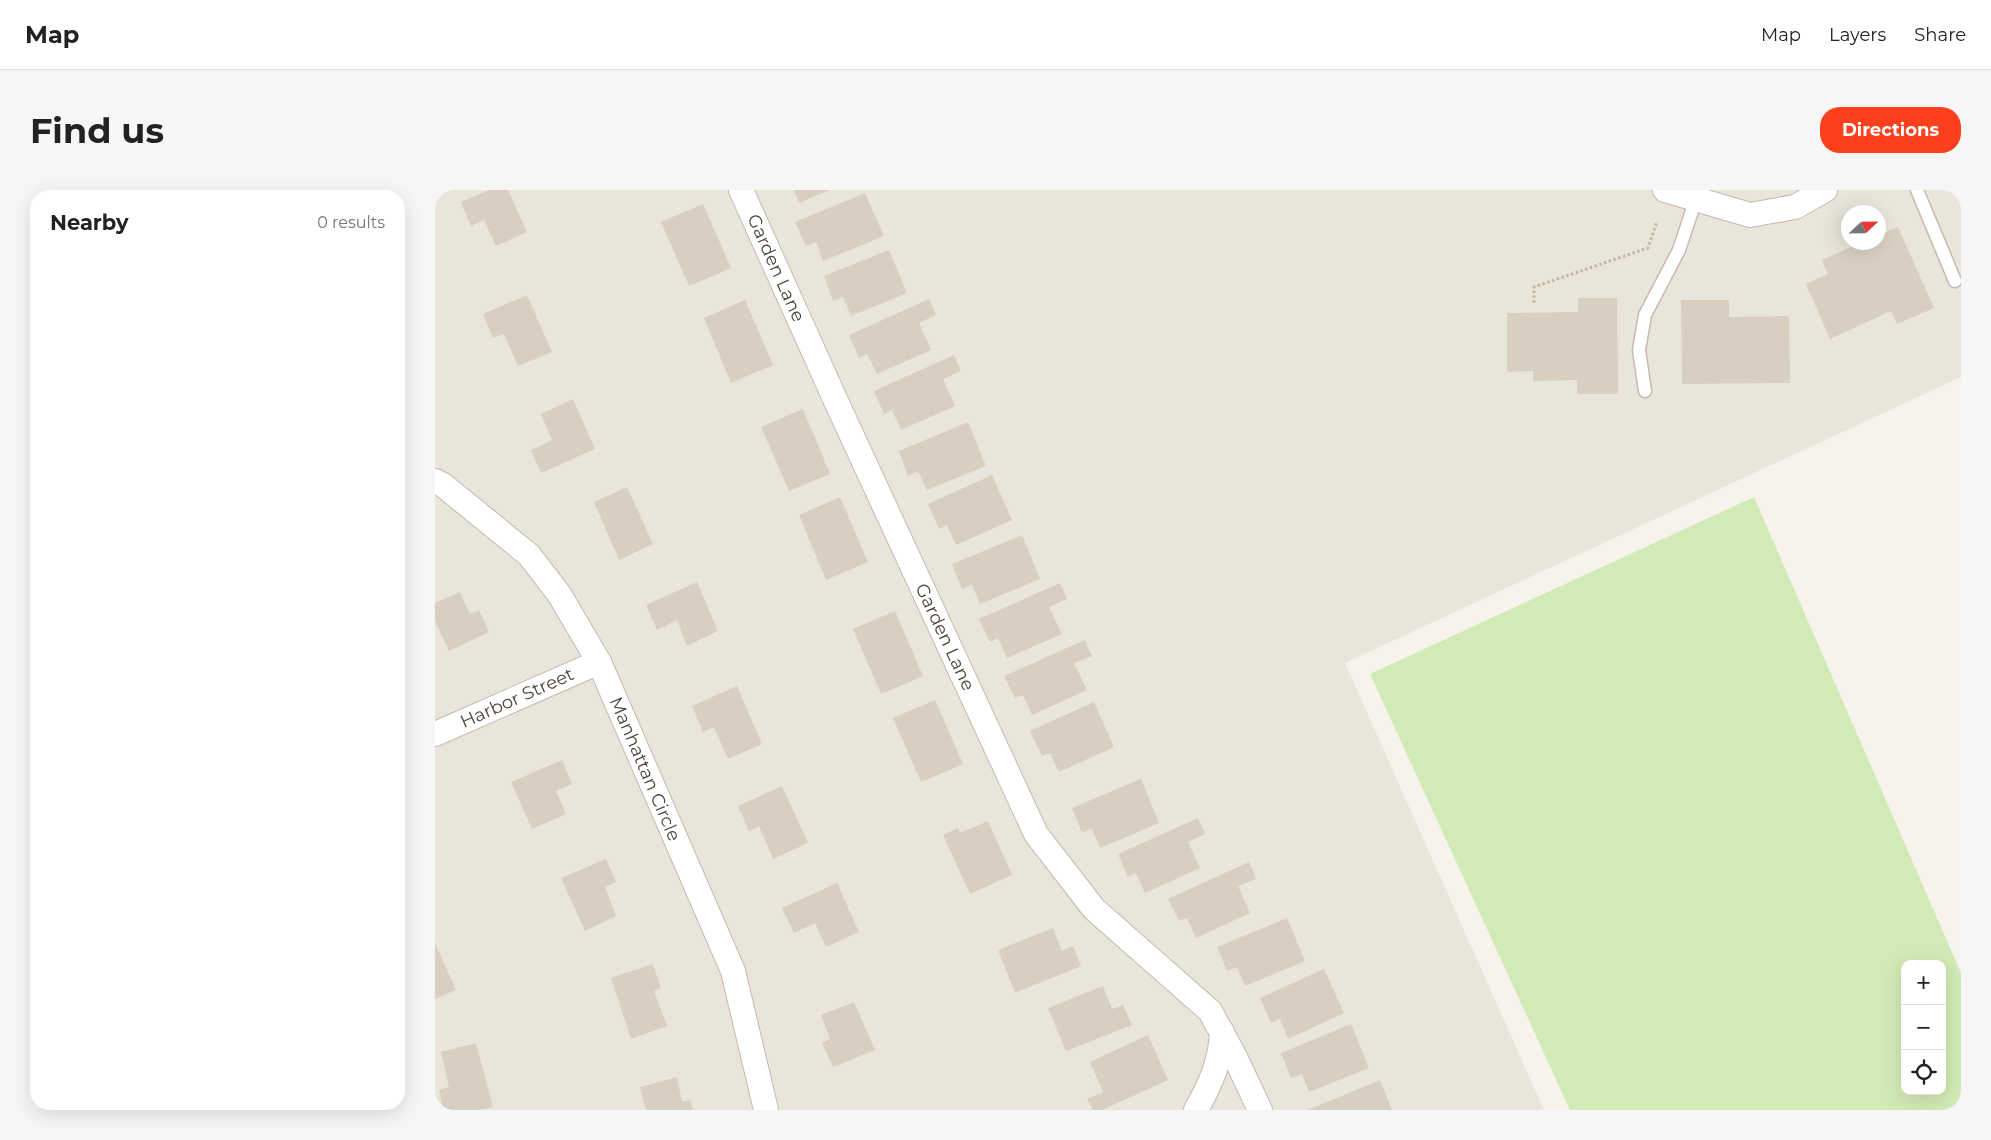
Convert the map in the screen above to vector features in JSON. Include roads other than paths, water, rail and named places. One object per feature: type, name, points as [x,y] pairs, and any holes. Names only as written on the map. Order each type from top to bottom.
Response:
[{"type":"street","name":"Garden Lane","points":[[741,190],[835,399],[1036,834],[1094,909],[1210,1012],[1222,1032],[1260,1110]]},
{"type":"street","points":[[1665,190],[1750,215],[1795,207],[1825,190]]},
{"type":"street","name":"Manhattan Circle","points":[[435,481],[529,555],[559,594],[599,662],[733,971],[766,1110]]},
{"type":"street","name":"Harbor Street","points":[[435,734],[599,662]]},
{"type":"street","points":[[1196,1110],[1215,1071],[1221,1050],[1222,1032]]},
{"type":"lane","points":[[1917,190],[1955,281]]},
{"type":"lane","points":[[1645,391],[1639,350],[1645,315],[1679,250],[1696,199]]}]
